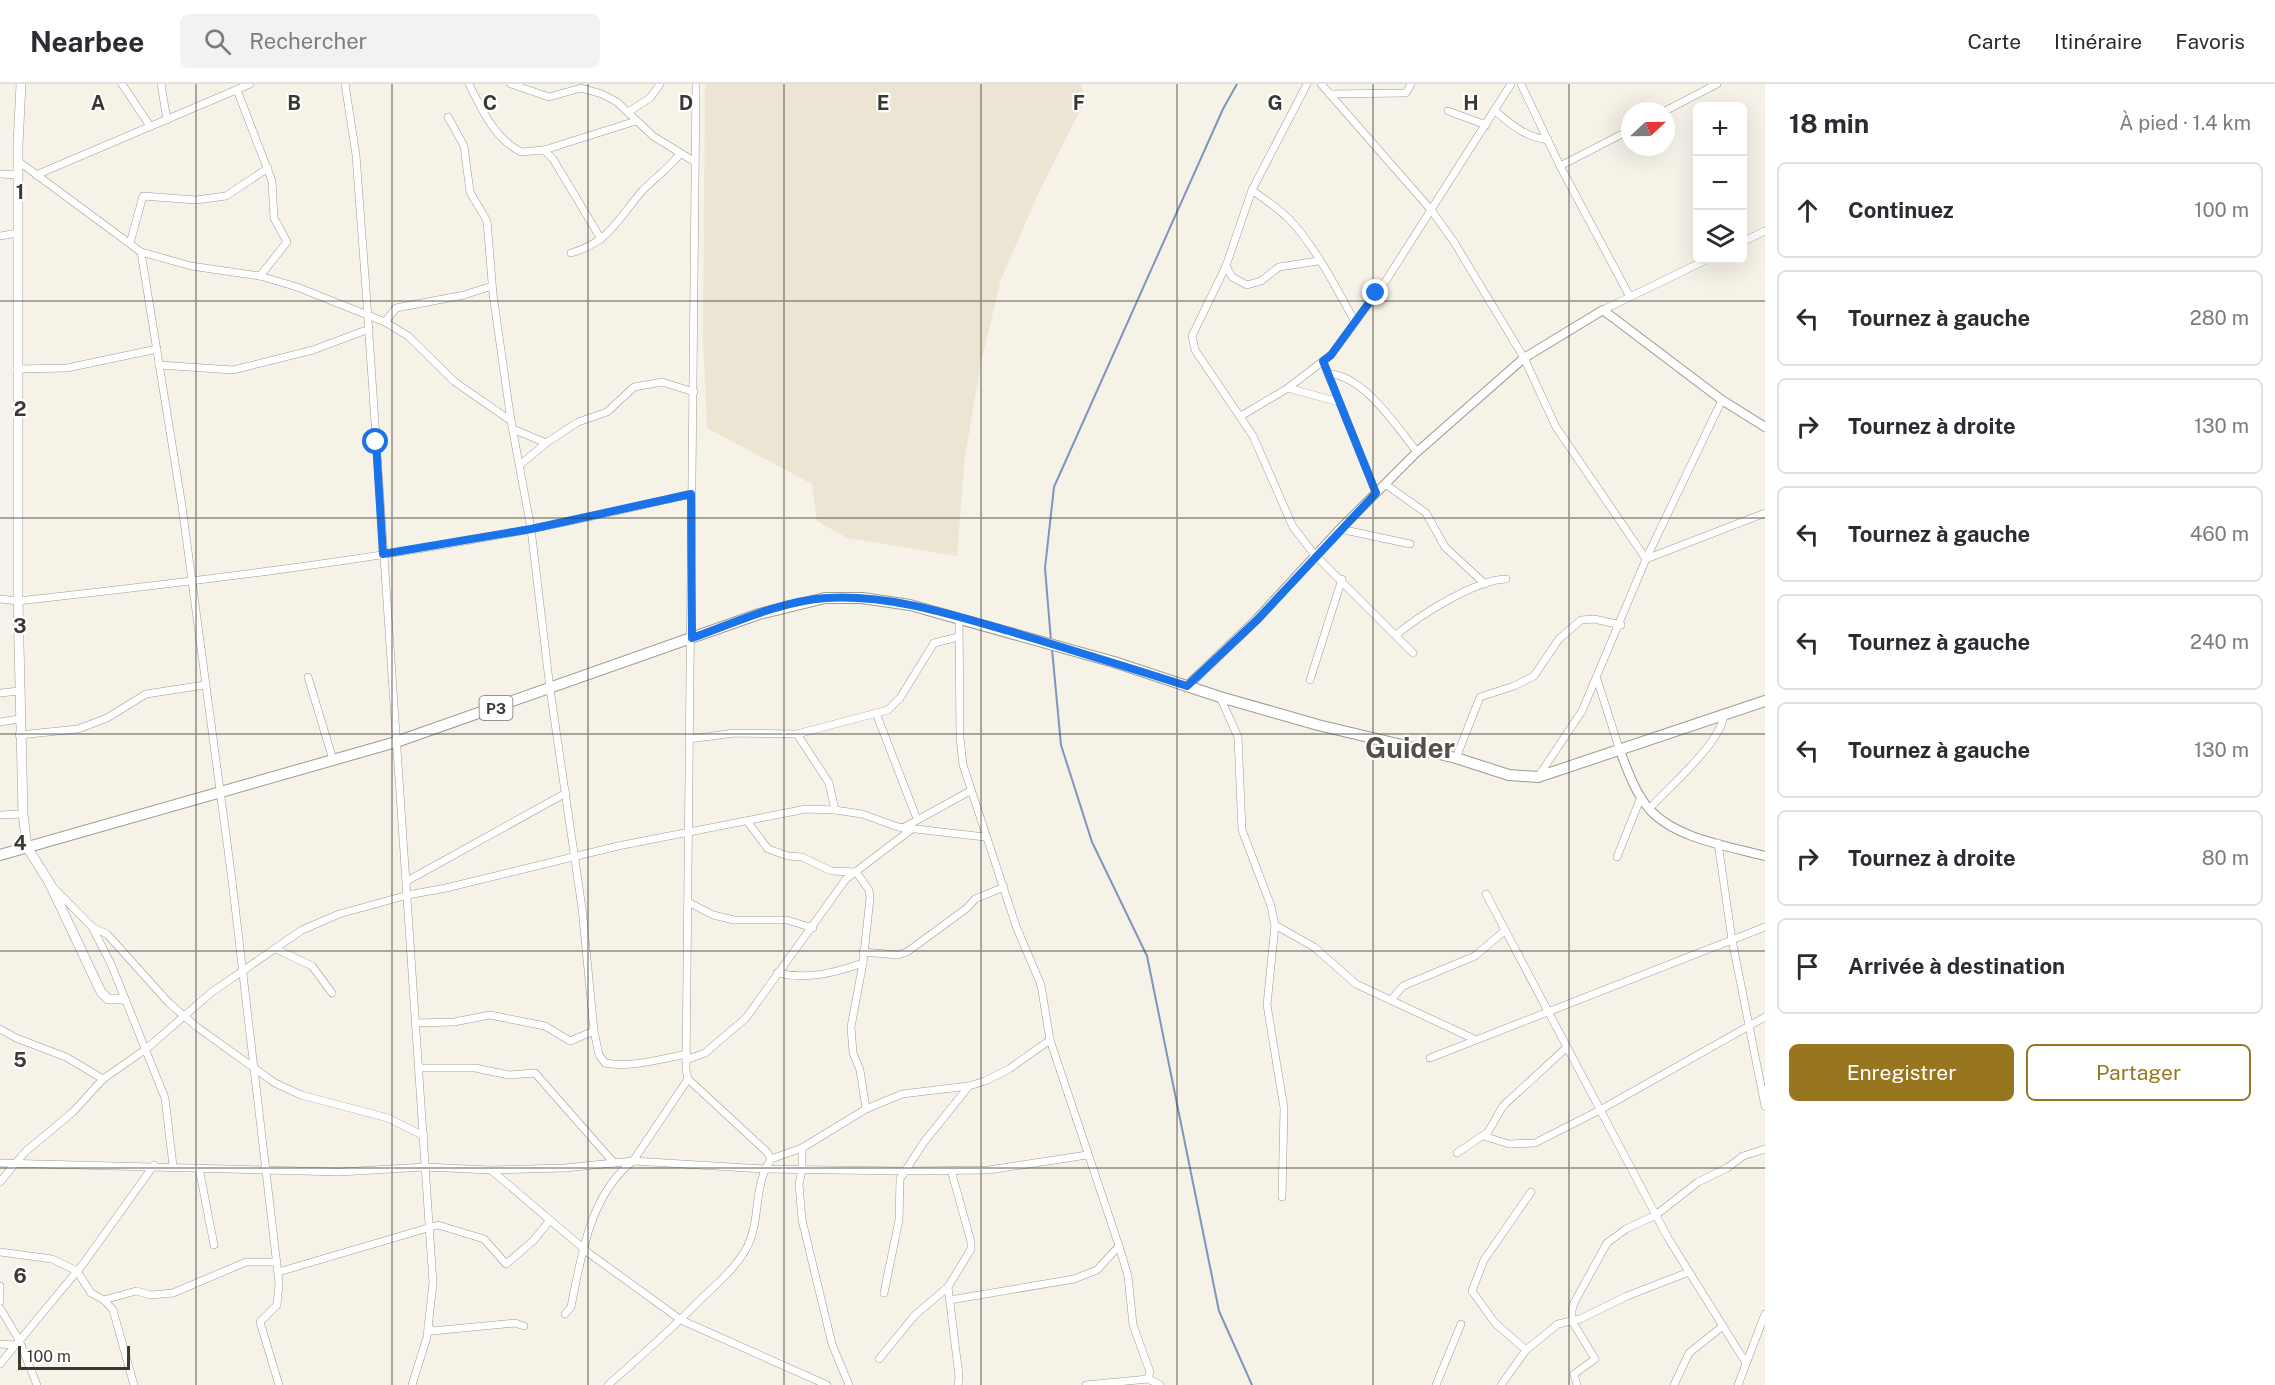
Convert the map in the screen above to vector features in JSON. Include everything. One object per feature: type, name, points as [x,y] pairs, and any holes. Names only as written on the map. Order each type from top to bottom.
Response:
[{"type":"main road","points":[[21,84],[18,161],[17,369],[19,735],[23,814],[27,847],[49,882],[104,996],[124,999]]},
{"type":"main road","name":"P3","points":[[0,855],[396,742],[759,614],[825,598],[862,598],[910,605],[991,626],[1187,686]]},
{"type":"main road","points":[[1187,686],[1318,725],[1455,758],[1509,775],[1538,777],[1765,701]]},
{"type":"street","points":[[122,84],[150,126]]},
{"type":"street","points":[[161,84],[167,120]]},
{"type":"street","points":[[36,175],[250,84]]},
{"type":"street","points":[[345,84],[356,155],[368,315],[433,1283],[428,1326],[412,1385]]},
{"type":"street","points":[[469,84],[488,122],[507,142],[521,152],[544,150],[636,121]]},
{"type":"street","points":[[511,84],[549,97],[588,89],[617,102],[636,121],[680,154],[695,162]]},
{"type":"street","points":[[628,112],[650,98],[660,84]]},
{"type":"street","points":[[565,1314],[571,1307],[584,1248],[607,1188],[621,1170],[633,1161],[688,1079],[696,84]]},
{"type":"street","points":[[1307,84],[1252,190],[1226,266],[1192,336],[1195,350],[1252,436],[1293,527],[1315,555],[1342,579],[1413,653]]},
{"type":"street","points":[[1321,84],[1432,210],[1524,358],[1556,427],[1646,560]]},
{"type":"street","points":[[1330,94],[1406,93],[1411,84]]},
{"type":"street","points":[[1241,417],[1288,388],[1331,355],[1387,279],[1511,84]]},
{"type":"street","points":[[1521,84],[1560,166],[1629,295]]},
{"type":"street","points":[[1675,106],[1717,84]]},
{"type":"street","points":[[237,90],[272,181],[274,218],[287,242],[260,276]]},
{"type":"street","points":[[1448,111],[1486,125]]},
{"type":"street","points":[[1495,111],[1531,138],[1548,140]]},
{"type":"street","points":[[448,117],[464,146],[470,192],[487,221],[492,286],[511,421],[531,529],[550,689],[574,856],[594,1031],[599,1055],[605,1063],[648,1062],[705,1053],[729,1035],[746,1018],[777,973],[813,928],[833,895],[856,872],[912,828]]},
{"type":"street","points":[[1560,166],[1621,134]]},
{"type":"street","points":[[544,150],[559,168],[601,238]]},
{"type":"street","points":[[571,253],[614,230],[636,199],[680,154]]},
{"type":"street","points":[[18,161],[141,252],[191,266],[260,276],[297,287],[386,322],[408,336],[454,382],[511,421]]},
{"type":"street","points":[[130,243],[143,196],[196,200],[226,196],[267,168]]},
{"type":"street","points":[[0,174],[18,175]]},
{"type":"street","points":[[1252,190],[1288,218],[1339,289],[1355,322]]},
{"type":"street","points":[[1747,240],[1765,231]]},
{"type":"street","points":[[0,236],[18,232]]},
{"type":"street","points":[[141,252],[182,506],[254,1070],[278,1272],[277,1305],[260,1322],[279,1385]]},
{"type":"street","points":[[1226,266],[1232,277],[1247,285],[1261,281],[1279,267],[1318,261]]},
{"type":"street","points":[[1187,686],[1257,620],[1315,555],[1385,484],[1524,358],[1629,295],[1697,264]]},
{"type":"street","points":[[386,322],[396,308],[464,295],[492,286]]},
{"type":"street","points":[[1603,310],[1722,400],[1765,427]]},
{"type":"street","points":[[159,365],[201,370],[233,370],[313,350],[369,329]]},
{"type":"street","points":[[17,369],[67,368],[157,349]]},
{"type":"street","points":[[1323,361],[1376,493]]},
{"type":"street","points":[[1328,374],[1339,374],[1374,398],[1418,452]]},
{"type":"street","points":[[520,465],[546,443],[578,422],[607,412],[634,387],[662,382],[694,392]]},
{"type":"street","points":[[1288,388],[1339,402]]},
{"type":"street","points":[[1538,777],[1577,720],[1597,679],[1646,560],[1722,400]]},
{"type":"street","points":[[513,429],[546,443]]},
{"type":"street","points":[[1385,484],[1426,513],[1445,547],[1485,584]]},
{"type":"street","points":[[0,599],[18,601],[191,582],[383,554],[531,529],[691,494]]},
{"type":"street","points":[[1646,560],[1765,513]]},
{"type":"street","points":[[1340,529],[1410,544]]},
{"type":"street","points":[[1310,680],[1342,579]]},
{"type":"street","points":[[1396,635],[1430,609],[1485,584],[1506,579]]},
{"type":"street","points":[[959,617],[960,738],[963,765],[1016,926],[1041,985],[1050,1040],[1128,1276],[1133,1325],[1149,1365],[1148,1379]]},
{"type":"street","points":[[1455,758],[1480,697],[1514,686],[1534,676],[1559,639],[1581,620],[1594,619],[1620,625]]},
{"type":"street","points":[[689,739],[735,733],[797,734],[888,710],[900,698],[934,643],[958,637]]},
{"type":"street","points":[[308,677],[333,760]]},
{"type":"street","points":[[1597,679],[1619,748],[1641,797],[1649,809],[1660,820],[1676,829],[1765,856]]},
{"type":"street","points":[[19,735],[78,729],[107,718],[146,694],[205,686]]},
{"type":"street","points":[[0,693],[19,690]]},
{"type":"street","points":[[1220,697],[1238,737],[1242,830],[1271,906],[1275,925],[1267,1005],[1284,1108],[1282,1197]]},
{"type":"street","points":[[876,713],[917,819]]},
{"type":"street","points":[[1649,809],[1704,750],[1721,727],[1724,715]]},
{"type":"street","points":[[0,722],[20,719]]},
{"type":"street","points":[[797,734],[829,783],[835,810]]},
{"type":"street","points":[[903,828],[970,790]]},
{"type":"street","points":[[407,881],[566,793]]},
{"type":"street","points":[[1617,857],[1641,797]]},
{"type":"street","points":[[0,1182],[16,1163],[73,1112],[103,1078],[146,1049],[212,992],[302,930],[339,914],[408,895],[446,888],[574,856],[799,810],[835,810],[862,814],[903,828],[985,837]]},
{"type":"street","points":[[0,815],[23,814]]},
{"type":"street","points":[[747,821],[768,849],[788,856],[802,857],[831,871],[856,872]]},
{"type":"street","points":[[1718,843],[1732,940],[1765,1106]]},
{"type":"street","points":[[856,872],[870,893],[863,963],[851,1027],[853,1053],[860,1070],[866,1109]]},
{"type":"street","points":[[49,882],[92,927],[146,1049],[165,1098],[173,1166]]},
{"type":"street","points":[[863,952],[898,955],[907,952],[967,908],[975,899],[1004,887]]},
{"type":"street","points":[[1486,894],[1503,932],[1656,1215],[1746,1363]]},
{"type":"street","points":[[688,902],[713,915],[734,920],[787,920],[813,928]]},
{"type":"street","points":[[1275,925],[1314,947],[1356,984],[1474,1040]]},
{"type":"street","points":[[92,927],[107,934],[184,1016],[254,1070],[301,1095],[388,1118],[424,1136]]},
{"type":"street","points":[[1430,1058],[1546,1010],[1765,927]]},
{"type":"street","points":[[1391,1000],[1403,986],[1475,956],[1503,932]]},
{"type":"street","points":[[276,949],[312,966],[332,993]]},
{"type":"street","points":[[777,973],[790,976],[822,975],[863,963]]},
{"type":"street","points":[[417,1023],[454,1022],[490,1015],[545,1026],[570,1041],[594,1031]]},
{"type":"street","points":[[1483,1136],[1509,1144],[1535,1143],[1600,1110],[1765,1017]]},
{"type":"street","points":[[0,1029],[16,1038],[66,1056],[103,1078]]},
{"type":"street","points":[[608,1385],[681,1320],[727,1274],[746,1250],[756,1223],[764,1169],[771,1159],[802,1148],[866,1109],[902,1094],[969,1086],[1009,1069],[1050,1040]]},
{"type":"street","points":[[1457,1153],[1483,1136],[1494,1125],[1503,1106],[1566,1048]]},
{"type":"street","points":[[420,1068],[475,1068],[509,1075],[535,1073],[615,1163]]},
{"type":"street","points":[[688,1079],[767,1152],[771,1159]]},
{"type":"street","points":[[884,1293],[898,1220],[900,1179],[924,1142],[969,1086]]},
{"type":"street","points":[[802,1148],[802,1170],[799,1184],[802,1220],[832,1344],[849,1385]]},
{"type":"street","points":[[1577,1385],[1574,1374],[1594,1359],[1572,1321],[1574,1303],[1607,1244],[1626,1229],[1656,1215],[1698,1182],[1727,1168],[1743,1156],[1765,1149]]},
{"type":"street","points":[[0,1163],[154,1165],[339,1172],[425,1167],[491,1170],[565,1168],[633,1161],[764,1169],[905,1171],[989,1170],[1087,1155]]},
{"type":"street","points":[[0,1364],[77,1270],[154,1165]]},
{"type":"street","points":[[198,1168],[214,1245]]},
{"type":"street","points":[[491,1170],[584,1248],[681,1320],[827,1385]]},
{"type":"street","points":[[879,1359],[915,1315],[948,1287],[971,1250],[971,1242],[951,1170]]},
{"type":"street","points":[[1526,1350],[1495,1323],[1472,1291],[1484,1260],[1531,1192]]},
{"type":"street","points":[[278,1272],[428,1227],[450,1227],[484,1239],[506,1264],[533,1241],[550,1220]]},
{"type":"street","points":[[950,1300],[1074,1279],[1097,1270],[1119,1246]]},
{"type":"street","points":[[0,1252],[52,1259],[77,1270],[91,1293],[104,1300],[113,1310],[134,1385]]},
{"type":"street","points":[[104,1300],[136,1292],[151,1295],[173,1293],[246,1262],[277,1262]]},
{"type":"street","points":[[1501,1385],[1526,1350],[1558,1324],[1572,1321],[1689,1272]]},
{"type":"street","points":[[0,1287],[0,1301]]},
{"type":"street","points":[[948,1287],[959,1376],[958,1385]]},
{"type":"street","points":[[0,1308],[37,1385]]},
{"type":"street","points":[[1738,1385],[1765,1314]]},
{"type":"street","points":[[428,1326],[432,1331],[515,1323],[524,1326]]},
{"type":"street","points":[[1436,1385],[1461,1324]]},
{"type":"street","points":[[1674,1385],[1689,1353],[1723,1326]]},
{"type":"street","points":[[0,1344],[17,1342]]},
{"type":"street","points":[[1086,1385],[1148,1379],[1160,1385]]},
{"type":"shaded area","points":[[705,84],[1081,84],[1085,100],[1038,194],[1001,279],[980,367],[965,457],[957,556],[847,538],[817,521],[812,484],[707,428],[703,336]]},
{"type":"waterway","points":[[1051,641],[1045,568],[1054,487],[1223,109],[1237,84]]},
{"type":"waterway","points":[[1052,649],[1061,745],[1092,842],[1147,956],[1219,1311],[1252,1385]]},
{"type":"district","name":"Guider","points":[[1410,747]]},
{"type":"route","points":[[376,442],[383,554],[531,529],[691,494],[692,638],[793,604],[825,598],[862,598],[910,605],[959,617],[1114,662],[1187,686],[1257,620],[1315,555],[1376,493],[1323,361],[1331,355],[1376,293]]}]
